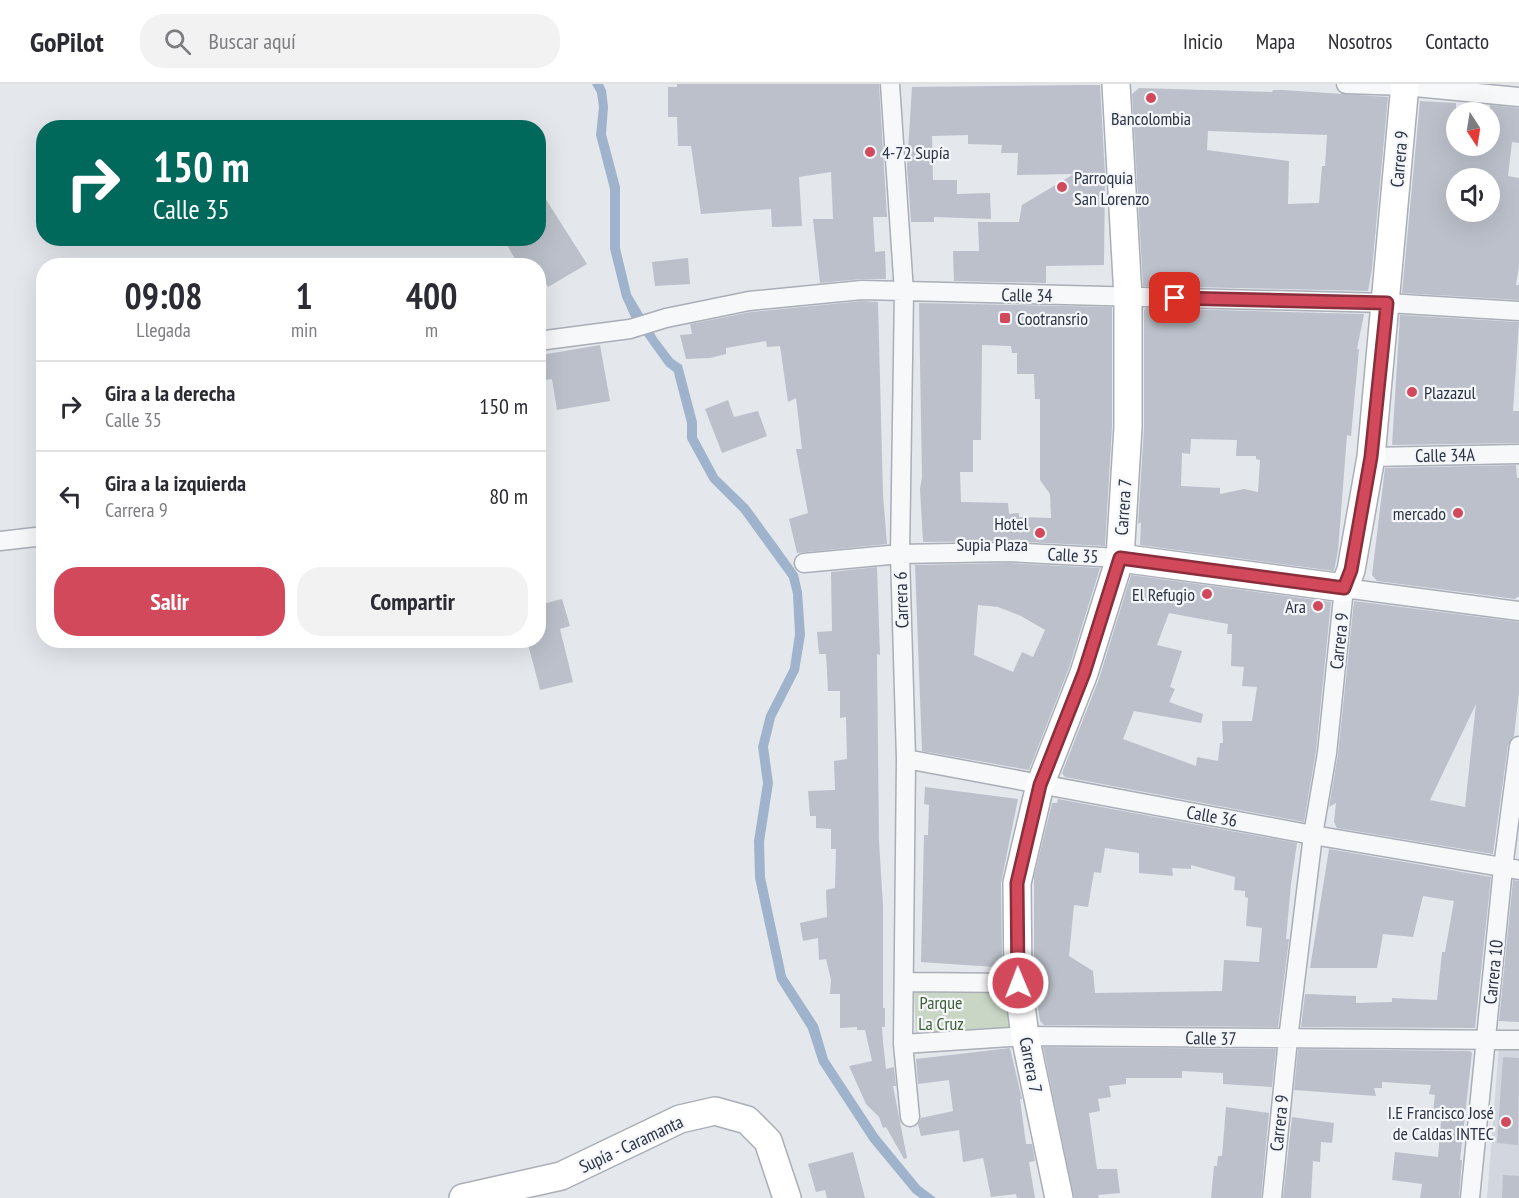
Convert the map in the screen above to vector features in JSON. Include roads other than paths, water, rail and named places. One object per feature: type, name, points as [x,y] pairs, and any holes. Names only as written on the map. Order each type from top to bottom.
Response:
[{"type":"main road","name":"Carrera 7","points":[[1059,1198],[1025,1036],[1018,983],[1017,883],[1040,785],[1084,673],[1120,558],[1128,427],[1128,297],[1116,84]]},
{"type":"main road","name":"Carrera 9","points":[[1344,588],[1351,570],[1371,457],[1387,303],[1405,85]]},
{"type":"main road","name":"Calle 35","points":[[1120,558],[1344,588]]},
{"type":"main road","name":"Supía - Caramanta","points":[[463,1198],[561,1176],[680,1119],[715,1111],[747,1120],[768,1141],[787,1198]]},
{"type":"street","name":"Carrera 6","points":[[890,84],[904,292],[900,554],[906,759],[903,1044],[910,1117]]},
{"type":"street","points":[[1346,84],[1500,89],[1519,97]]},
{"type":"street","name":"Calle 34","points":[[546,340],[630,329],[666,318],[749,301],[862,290],[1387,303],[1519,311]]},
{"type":"street","name":"Calle 34A","points":[[1371,457],[1519,454]]},
{"type":"street","points":[[0,541],[36,537]]},
{"type":"street","name":"Calle 35","points":[[804,563],[900,554],[1008,552],[1120,558]]},
{"type":"street","name":"Calle 35","points":[[1344,588],[1519,611]]},
{"type":"street","name":"Carrera 9","points":[[1272,1198],[1288,1039],[1313,835],[1327,753],[1344,588]]},
{"type":"street","name":"Carrera 10","points":[[1470,1198],[1486,1039],[1511,869],[1519,746]]},
{"type":"street","name":"Calle 36","points":[[906,759],[1313,835],[1511,869]]},
{"type":"street","points":[[905,982],[1018,983]]},
{"type":"street","name":"Calle 37","points":[[903,1044],[1025,1036],[1519,1040]]},
{"type":"water","points":[[592,84],[603,84],[606,90],[608,107],[606,134],[620,187],[620,248],[631,294],[657,338],[673,359],[682,365],[697,422],[697,437],[718,476],[748,505],[778,546],[798,574],[802,592],[805,635],[799,671],[775,718],[768,747],[773,783],[764,842],[765,877],[786,976],[818,1025],[828,1059],[878,1135],[920,1186],[936,1198],[920,1198],[913,1193],[870,1141],[819,1063],[808,1029],[777,980],[755,878],[754,841],[763,783],[758,747],[766,715],[790,668],[795,634],[793,594],[789,578],[741,512],[710,481],[687,439],[687,423],[674,372],[666,366],[631,317],[622,297],[610,249],[610,189],[596,135],[599,107],[597,93]]},
{"type":"place","name":"Bancolombia","points":[[1151,98]]},
{"type":"place","name":"4-72 Supía","points":[[870,152]]},
{"type":"place","name":"Parroquia San Lorenzo","points":[[1062,187]]},
{"type":"place","name":"Cootransrio","points":[[1005,318]]},
{"type":"place","name":"Plazazul","points":[[1412,392]]},
{"type":"place","name":"mercado","points":[[1458,513]]},
{"type":"place","name":"Hotel Supia Plaza","points":[[1040,533]]},
{"type":"place","name":"El Refugio","points":[[1207,594]]},
{"type":"place","name":"Ara","points":[[1318,606]]},
{"type":"place","name":"I.E Francisco José de Caldas INTEC","points":[[1506,1122]]},
{"type":"park label","name":"Parque La Cruz","points":[[941,1012]]}]
